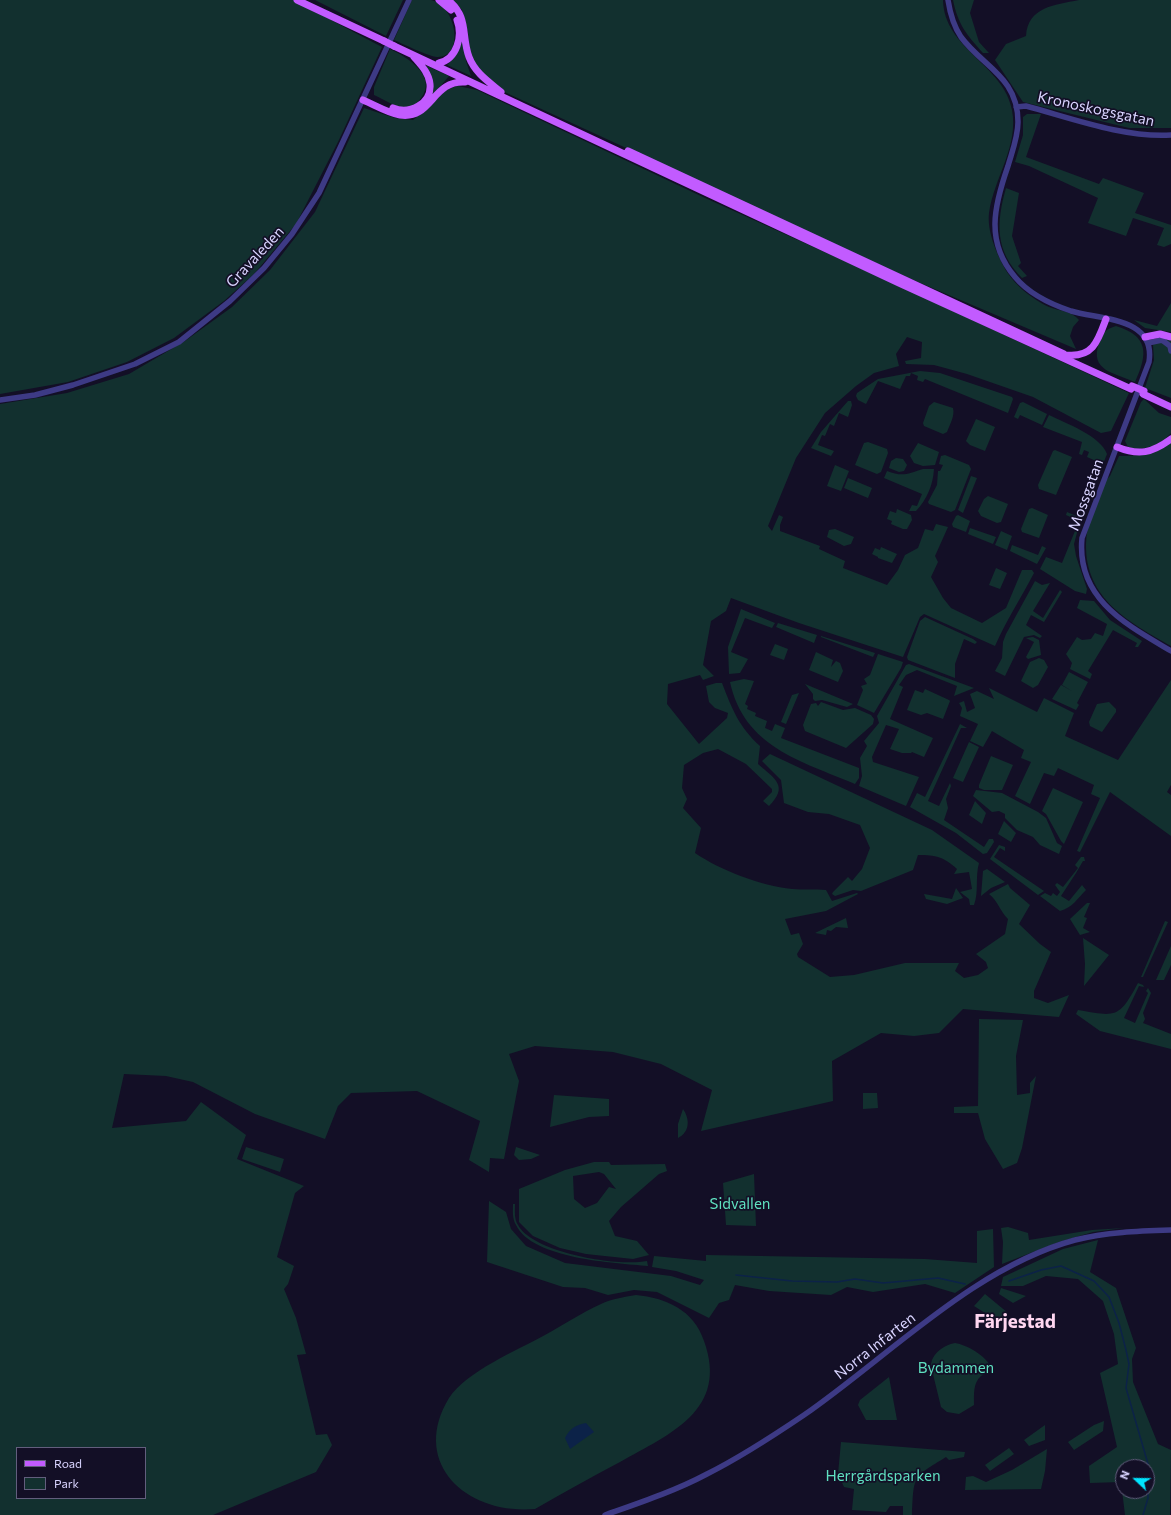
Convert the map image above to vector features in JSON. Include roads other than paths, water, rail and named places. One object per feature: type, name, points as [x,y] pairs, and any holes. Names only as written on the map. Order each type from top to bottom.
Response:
[{"type":"main road","points":[[296,0],[439,63],[1066,355],[1171,407]]},
{"type":"main road","points":[[306,0],[385,40]]},
{"type":"main road","points":[[439,0],[454,13],[458,22],[460,33],[454,52],[448,60],[439,63]]},
{"type":"main road","points":[[448,0],[454,5],[462,18],[471,62],[481,76],[501,92]]},
{"type":"main road","points":[[395,44],[411,54],[468,82],[986,324],[1131,387]]},
{"type":"main road","points":[[364,97],[400,110],[410,110],[418,107],[427,96],[430,83],[425,71],[411,54]]},
{"type":"main road","points":[[364,97],[394,114],[409,115],[423,110],[447,84],[468,82]]},
{"type":"main road","points":[[1066,355],[1081,355],[1094,346],[1106,319]]},
{"type":"main road","points":[[1146,340],[1160,334],[1171,337]]},
{"type":"main road","points":[[1143,393],[1171,403]]},
{"type":"main road","points":[[1117,447],[1132,452],[1143,452],[1158,447],[1171,439]]},
{"type":"street","name":"Gravaleden","points":[[0,400],[35,395],[66,387],[134,364],[179,342],[230,301],[264,268],[310,209],[327,178],[409,0]]},
{"type":"street","points":[[948,0],[951,18],[961,36],[974,52],[998,72],[1008,86],[1016,107],[1018,122],[1016,139],[996,200],[995,212],[997,244],[1002,257],[1016,278],[1035,295],[1062,308],[1130,325],[1146,340],[1162,340],[1168,344],[1171,351]]},
{"type":"street","name":"Kronoskogsgatan","points":[[1016,107],[1026,106],[1118,130],[1151,135],[1171,135]]},
{"type":"street","name":"Mossgatan","points":[[1146,340],[1149,362],[1082,538],[1081,546],[1084,565],[1096,595],[1109,610],[1121,620],[1171,651]]},
{"type":"street","name":"Norra Infarten","points":[[605,1515],[650,1499],[706,1475],[746,1452],[806,1413],[953,1301],[1001,1272],[1049,1248],[1075,1240],[1104,1234],[1171,1230]]},
{"type":"water","points":[[586,1423],[594,1432],[570,1449],[565,1438],[574,1428]]},
{"type":"waterway","points":[[1009,1281],[1041,1270],[1061,1266],[1094,1281],[1109,1297],[1119,1323],[1126,1350],[1129,1364],[1126,1388],[1148,1464],[1148,1498],[1143,1515]]},
{"type":"waterway","points":[[736,1275],[792,1281],[837,1282],[855,1279],[883,1283],[938,1278],[965,1284]]},
{"type":"district","name":"Färjestad","points":[[1015,1322]]},
{"type":"park label","name":"Sidvallen","points":[[740,1204]]},
{"type":"park label","name":"Bydammen","points":[[956,1368]]},
{"type":"park label","name":"Herrgårdsparken","points":[[883,1476]]}]
